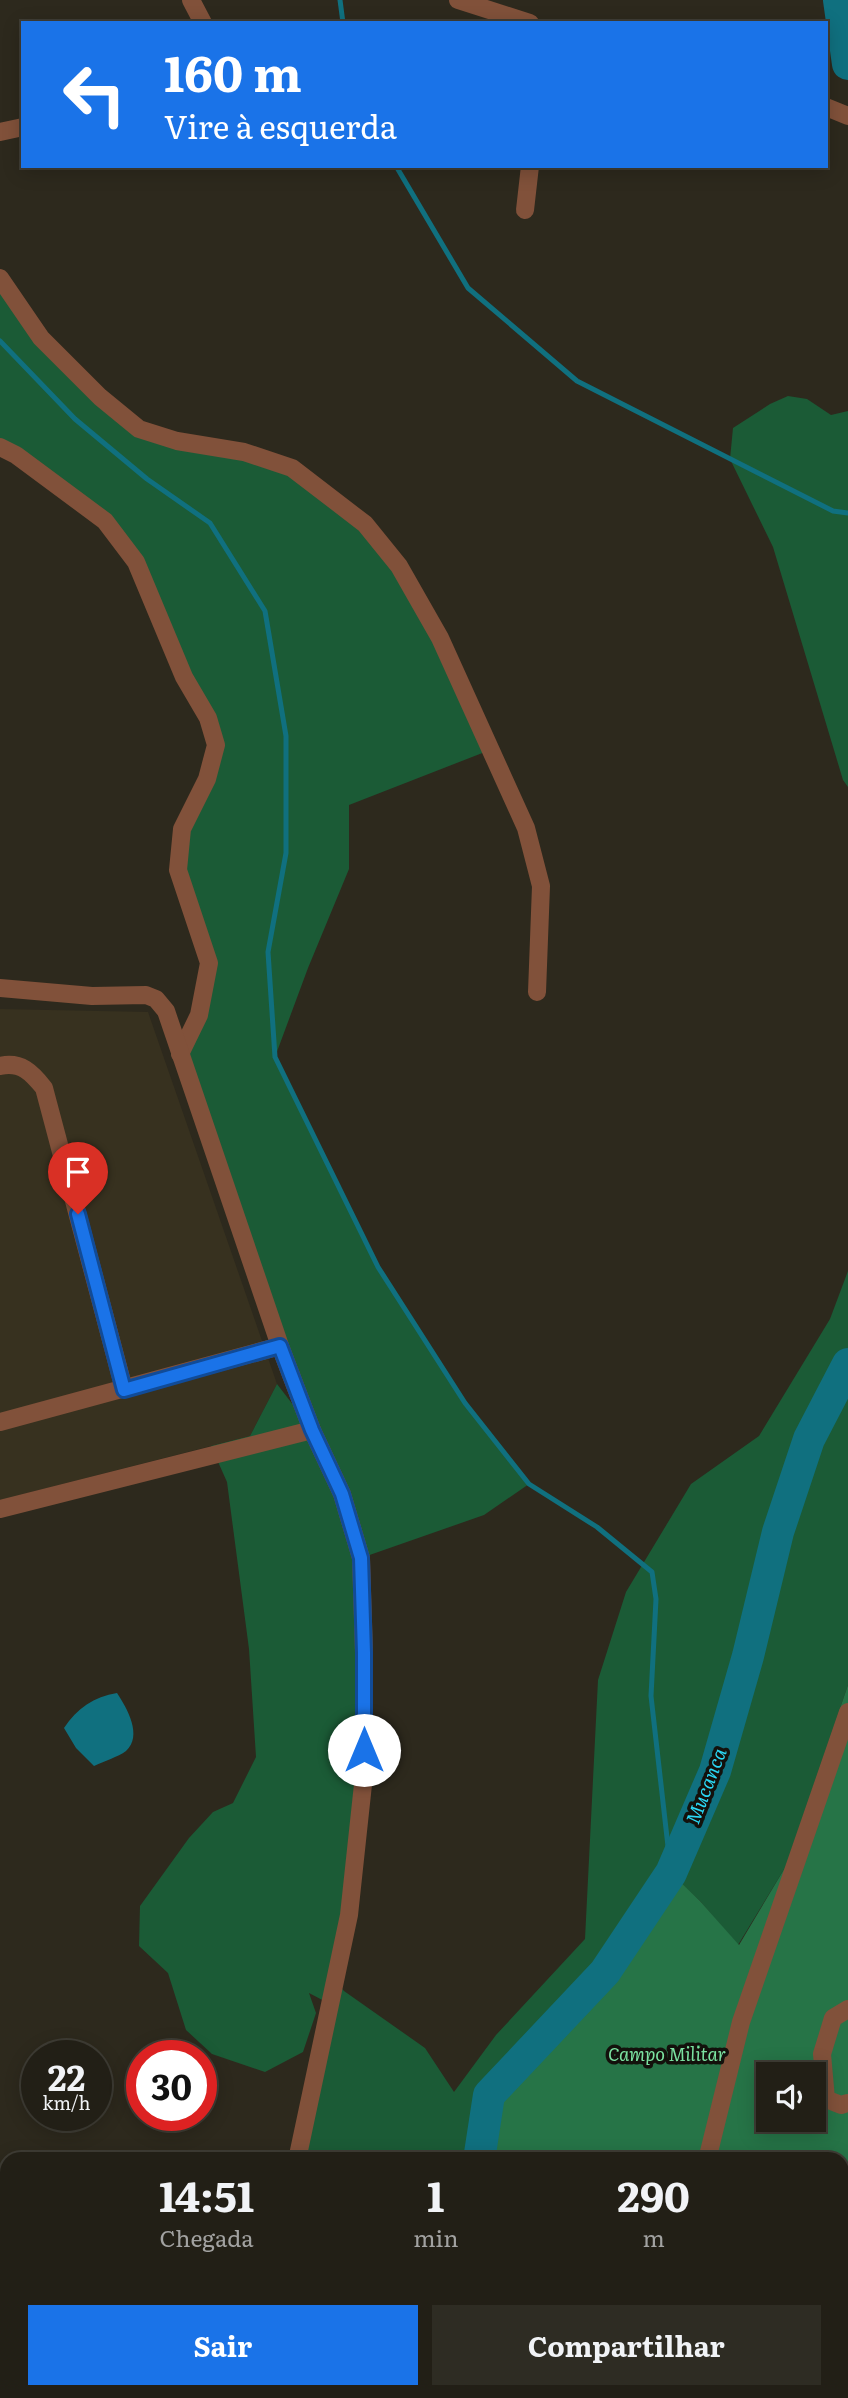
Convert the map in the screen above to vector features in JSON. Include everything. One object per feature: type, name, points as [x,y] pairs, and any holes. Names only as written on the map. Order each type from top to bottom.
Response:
[{"type":"street","points":[[191,0],[202,21]]},
{"type":"street","points":[[458,0],[524,21]]},
{"type":"street","points":[[828,108],[848,116]]},
{"type":"street","points":[[0,132],[21,127]]},
{"type":"street","points":[[525,210],[530,168]]},
{"type":"street","points":[[0,278],[41,338],[100,397],[139,429],[177,441],[244,452],[292,468],[365,524],[399,566],[440,638],[526,828],[541,886],[537,992]]},
{"type":"street","points":[[0,447],[16,455],[105,521],[136,562],[184,677],[208,718],[216,746],[206,779],[182,829],[178,870],[209,963],[199,1015],[180,1054]]},
{"type":"street","points":[[0,988],[92,996],[146,995],[156,999],[166,1010],[280,1346],[312,1430],[342,1494],[361,1558],[364,1653],[363,1775],[349,1915],[299,2152]]},
{"type":"street","points":[[0,1066],[9,1064],[30,1070],[44,1088],[124,1390]]},
{"type":"street","points":[[0,1422],[280,1346]]},
{"type":"street","points":[[0,1509],[312,1430]]},
{"type":"street","points":[[709,2152],[741,2022],[848,1712]]},
{"type":"street","points":[[848,2009],[832,2018],[822,2054],[826,2099],[841,2105],[848,2103]]},
{"type":"shaded area","points":[[0,1009],[148,1012],[277,1384],[250,1436],[0,1500]]},
{"type":"green space","points":[[0,278],[41,338],[139,429],[292,468],[399,566],[490,750],[349,805],[349,869],[275,1057],[378,1267],[465,1403],[529,1484],[484,1515],[361,1558],[364,1775],[335,1981],[344,1991],[425,2048],[454,2092],[496,2035],[585,1939],[598,1680],[626,1592],[691,1484],[759,1436],[830,1319],[848,1271],[848,1685],[786,1866],[738,1945],[700,1901],[671,1874],[605,1972],[489,2095],[480,2152],[298,2152],[330,2004],[309,1993],[316,2013],[303,2052],[265,2072],[217,2056],[217,2040],[197,2040],[186,2030],[168,1973],[139,1946],[140,1906],[189,1838],[213,1812],[233,1803],[256,1757],[249,1649],[227,1482],[211,1446],[250,1436],[277,1384],[310,1427],[180,1054],[209,963],[178,870],[216,745],[136,562],[105,521],[16,455],[0,438]]},
{"type":"green space","points":[[788,396],[807,399],[831,415],[848,411],[848,787],[843,780],[773,547],[730,459],[733,428],[770,404]]},
{"type":"green space","name":"Campo Militar","points":[[848,1685],[848,2152],[480,2152],[489,2095],[605,1972],[671,1873],[739,1945],[786,1866]]},
{"type":"water","points":[[117,1693],[132,1722],[131,1745],[126,1751],[94,1766],[76,1748],[64,1728],[87,1704]]},
{"type":"waterway","points":[[340,0],[343,21]]},
{"type":"waterway","name":"Mucanca","points":[[839,0],[848,64]]},
{"type":"waterway","points":[[397,168],[468,288],[577,381],[833,511],[848,513]]},
{"type":"waterway","points":[[0,341],[75,419],[147,479],[210,523],[265,611],[286,736],[286,853],[268,952],[275,1057],[378,1267],[465,1403],[529,1484],[597,1527],[652,1572],[656,1599],[651,1696],[671,1873]]},
{"type":"waterway","name":"Mucanca","points":[[480,2152],[489,2095],[605,1972],[671,1873],[715,1771],[748,1656],[778,1532],[809,1439],[848,1364]]},
{"type":"route","points":[[78,1214],[124,1390],[280,1346],[312,1430],[342,1494],[361,1558],[364,1750]]}]
